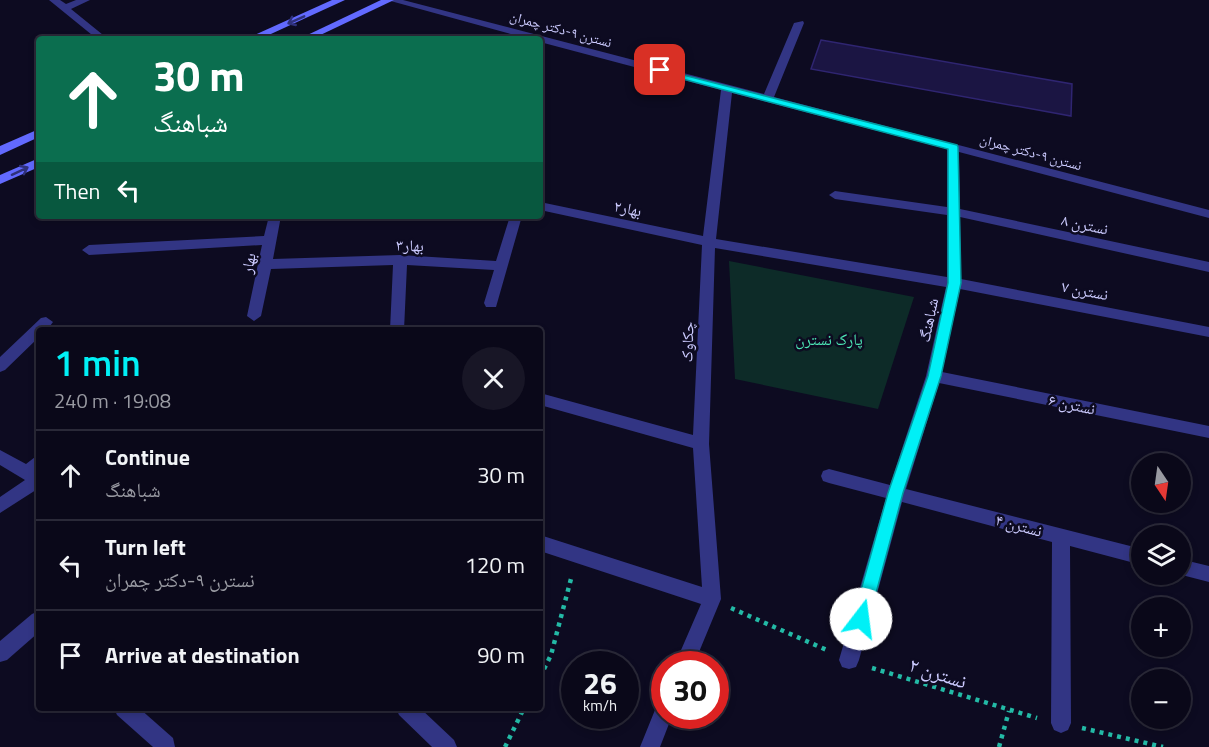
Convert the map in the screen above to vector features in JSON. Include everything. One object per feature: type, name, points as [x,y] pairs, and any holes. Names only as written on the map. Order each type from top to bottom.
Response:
[{"type":"main road","points":[[258,36],[340,0]]},
{"type":"main road","points":[[311,36],[390,0]]},
{"type":"main road","points":[[0,151],[36,134]]},
{"type":"main road","points":[[0,180],[36,163]]},
{"type":"street","points":[[54,0],[99,36]]},
{"type":"street","points":[[65,8],[86,0]]},
{"type":"street","name":"نسترن ۹-دکتر چمران","points":[[390,0],[528,36]]},
{"type":"street","points":[[768,98],[799,23]]},
{"type":"street","name":"نسترن ۹-دکتر چمران","points":[[543,40],[1209,214]]},
{"type":"street","name":"چکاوک","points":[[712,599],[700,444],[709,242],[727,88]]},
{"type":"street","name":"شباهنگ","points":[[849,660],[896,493],[934,376],[954,283],[953,147]]},
{"type":"street","name":"نسترن ۸","points":[[835,195],[955,212],[1209,267]]},
{"type":"street","name":"بهار۲","points":[[543,207],[709,242],[954,283]]},
{"type":"street","name":"بهار","points":[[254,316],[274,219]]},
{"type":"street","points":[[491,303],[515,219]]},
{"type":"street","points":[[89,250],[270,240]]},
{"type":"street","points":[[397,327],[400,260]]},
{"type":"street","name":"بهار۳","points":[[265,264],[400,260],[501,266]]},
{"type":"street","name":"نسترن ۷","points":[[954,283],[1209,332]]},
{"type":"street","points":[[41,327],[46,322]]},
{"type":"street","points":[[0,366],[36,332]]},
{"type":"street","name":"نسترن ۶","points":[[934,376],[1209,432]]},
{"type":"street","points":[[543,400],[700,444]]},
{"type":"street","points":[[0,457],[36,473],[0,506]]},
{"type":"street","name":"نسترن ۴","points":[[829,476],[1131,554]]},
{"type":"street","points":[[1061,536],[1061,723]]},
{"type":"street","points":[[543,544],[712,599],[690,651]]},
{"type":"street","points":[[1191,570],[1209,574]]},
{"type":"street","points":[[0,653],[36,623]]},
{"type":"street","points":[[127,711],[166,745],[164,747]]},
{"type":"street","points":[[409,711],[447,747]]},
{"type":"street","points":[[650,747],[657,729]]},
{"type":"path","points":[[543,671],[551,655],[578,555]]},
{"type":"path","name":"نسترن ۲","points":[[712,599],[849,660],[1009,711],[1163,747]]},
{"type":"path","points":[[505,747],[523,711]]},
{"type":"path","points":[[999,747],[1009,711]]},
{"type":"green space","name":"پارک نسترن","points":[[729,261],[914,297],[878,409],[735,379]]},
{"type":"building","points":[[821,40],[1072,84],[1071,116],[811,69]]},
{"type":"route","points":[[660,70],[953,147],[954,283],[934,376],[896,493],[861,619]]}]
